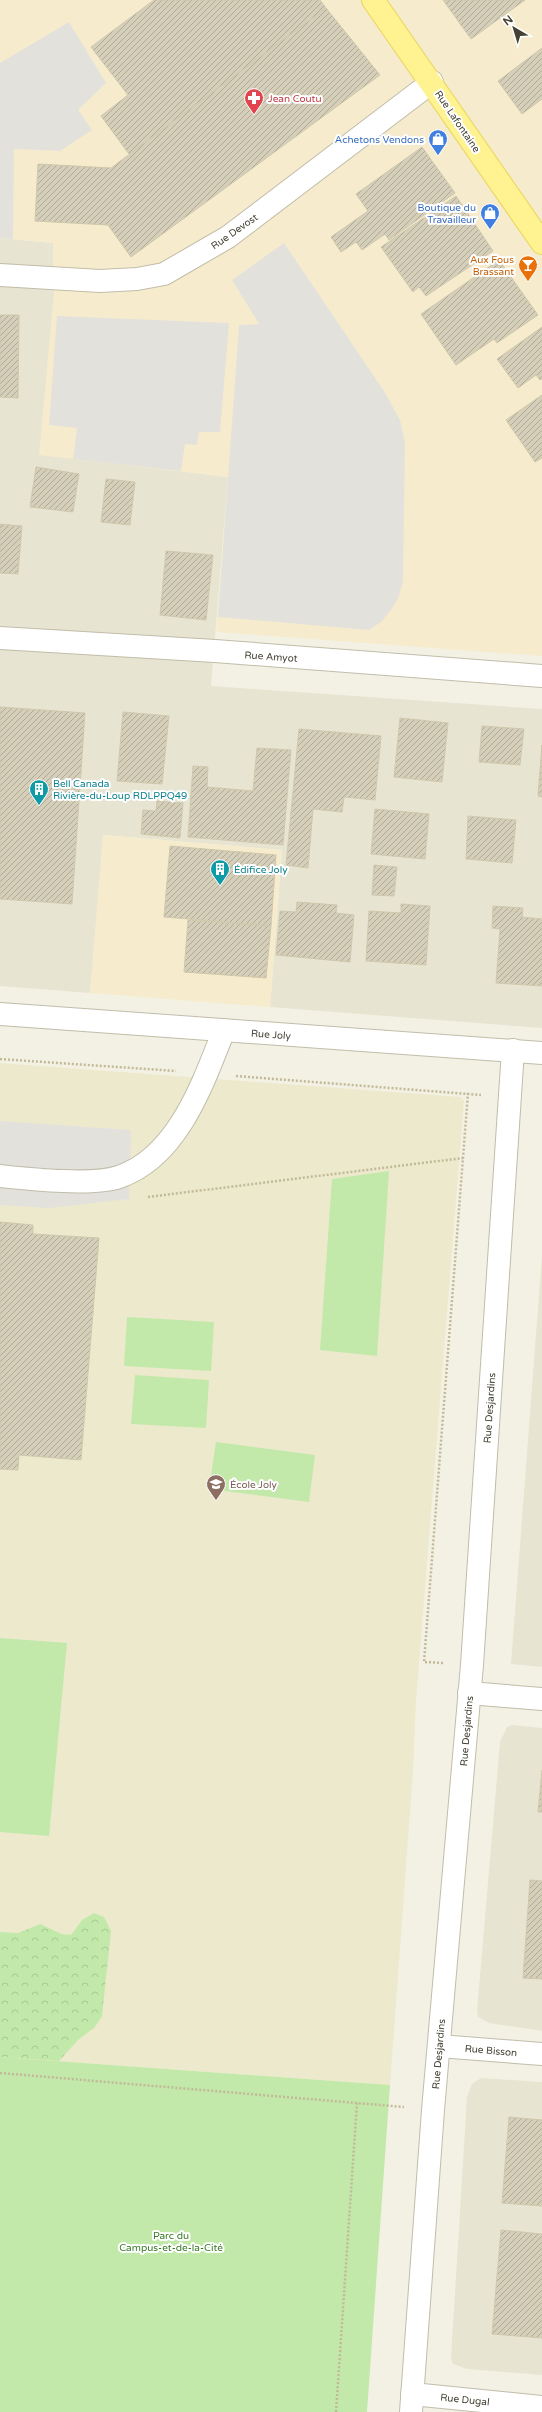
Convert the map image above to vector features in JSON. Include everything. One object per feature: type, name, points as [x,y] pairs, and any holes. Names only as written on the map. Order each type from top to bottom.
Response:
[{"type":"main road","name":"Rue Lafontaine","points":[[373,0],[432,82],[542,243]]},
{"type":"street","name":"Rue Devost","points":[[0,275],[100,281],[137,279],[164,274],[228,237],[432,82]]},
{"type":"street","name":"Rue Amyot","points":[[0,638],[215,651],[542,676]]},
{"type":"street","name":"Rue Joly","points":[[0,1014],[542,1053]]},
{"type":"street","points":[[0,1176],[34,1179],[94,1180],[118,1177],[139,1167],[155,1155],[172,1135],[193,1102],[224,1030]]},
{"type":"street","name":"Rue Desjardins","points":[[411,2403],[433,2110],[472,1664],[513,1050]]},
{"type":"street","points":[[469,1693],[542,1699]]},
{"type":"street","name":"Rue Bisson","points":[[439,2046],[542,2054]]},
{"type":"street","name":"Rue Dugal","points":[[411,2403],[542,2407]]},
{"type":"path","points":[[0,1059],[509,1097]]},
{"type":"path","points":[[468,1093],[424,1662],[472,1664]]},
{"type":"path","points":[[144,1197],[463,1158]]},
{"type":"path","points":[[0,2074],[433,2110]]},
{"type":"path","points":[[336,2412],[357,2103]]},
{"type":"shaded area","points":[[0,0],[542,0],[542,656],[216,632],[228,477],[39,455],[54,292],[53,243],[0,238]]},
{"type":"shaded area","points":[[69,22],[106,83],[78,110],[92,130],[60,151],[14,149],[13,239],[0,238],[0,63]]},
{"type":"shaded area","points":[[0,238],[53,243],[54,292],[181,471],[228,477],[211,686],[542,709],[542,1028],[270,1007],[282,850],[104,835],[90,993],[0,986]]},
{"type":"shaded area","points":[[284,243],[384,391],[400,420],[405,443],[403,581],[398,599],[390,611],[381,622],[369,630],[218,617],[239,325],[259,324],[232,280]]},
{"type":"shaded area","points":[[57,316],[229,323],[220,432],[199,432],[197,445],[185,444],[181,471],[73,459],[77,428],[49,425]]},
{"type":"shaded area","points":[[103,835],[282,850],[270,1007],[90,993]]},
{"type":"shaded area","name":"École Joly","points":[[0,1063],[461,1097],[464,1101],[416,1701],[413,1771],[390,2085],[0,2057]]},
{"type":"shaded area","points":[[0,1121],[131,1130],[129,1199],[49,1208],[0,1205]]},
{"type":"shaded area","points":[[542,1255],[542,1667],[511,1664]]},
{"type":"shaded area","points":[[512,1725],[542,1728],[542,2031],[489,2023],[478,2017],[477,2011],[500,1742],[507,1727]]},
{"type":"shaded area","points":[[481,2078],[542,2082],[542,2375],[467,2369],[453,2364],[451,2358],[467,2097],[472,2084]]},
{"type":"green space","points":[[389,1171],[377,1356],[320,1350],[332,1179]]},
{"type":"green space","points":[[127,1317],[214,1322],[211,1371],[124,1366]]},
{"type":"green space","points":[[135,1375],[209,1380],[206,1428],[131,1424]]},
{"type":"green space","points":[[216,1442],[315,1455],[309,1502],[209,1489]]},
{"type":"green space","points":[[0,1638],[67,1643],[49,1836],[0,1832]]},
{"type":"green space","points":[[94,1913],[104,1917],[111,1931],[102,2016],[95,2027],[78,2040],[59,2061],[0,2057],[0,1932],[18,1933],[40,1924],[62,1934],[71,1935],[82,1920]]},
{"type":"green space","name":"Parc du Campus-et-de-la-Cité","points":[[0,2057],[390,2085],[367,2412],[0,2412]]},
{"type":"building","points":[[154,0],[320,0],[326,8],[129,154],[101,116],[128,95],[91,47]]},
{"type":"building","points":[[443,0],[525,0],[471,39]]},
{"type":"building","name":"Jean Coutu","points":[[326,8],[380,75],[131,257],[108,225],[35,221],[38,164],[111,168]]},
{"type":"building","points":[[542,48],[542,99],[522,114],[498,81]]},
{"type":"building","points":[[422,147],[455,193],[389,240],[385,234],[362,250],[356,242],[341,252],[331,237],[368,211],[356,194]]},
{"type":"building","points":[[456,196],[493,251],[426,296],[419,287],[413,292],[381,247]]},
{"type":"building","points":[[499,260],[538,315],[497,343],[494,339],[456,365],[421,314]]},
{"type":"building","points":[[0,315],[19,315],[18,398],[0,397]]},
{"type":"building","points":[[542,327],[542,379],[540,380],[536,375],[518,388],[497,359]]},
{"type":"building","points":[[542,395],[542,458],[535,462],[506,420]]},
{"type":"building","points":[[36,467],[79,474],[73,512],[30,507]]},
{"type":"building","points":[[106,479],[135,482],[130,525],[101,522]]},
{"type":"building","points":[[0,524],[22,526],[18,574],[0,573]]},
{"type":"building","points":[[166,551],[213,555],[206,620],[160,615]]},
{"type":"building","name":"Bell Canada Rivière-du-Loup RDLPPQ49","points":[[0,707],[85,713],[72,904],[0,899]]},
{"type":"building","points":[[123,712],[169,716],[162,784],[117,781]]},
{"type":"building","points":[[400,718],[448,723],[442,782],[394,777]]},
{"type":"building","points":[[482,726],[524,729],[520,765],[479,762]]},
{"type":"building","points":[[299,729],[381,736],[375,800],[344,797],[342,812],[313,809],[308,868],[286,865]]},
{"type":"building","points":[[542,745],[542,797],[538,796]]},
{"type":"building","points":[[257,748],[291,750],[283,845],[188,837],[193,766],[208,767],[207,787],[253,791]]},
{"type":"building","points":[[157,801],[183,803],[180,838],[141,834],[143,810],[156,811]]},
{"type":"building","points":[[375,809],[429,814],[425,859],[371,854]]},
{"type":"building","points":[[468,816],[516,820],[512,863],[466,859]]},
{"type":"building","name":"Édifice Joly","points":[[170,846],[276,855],[271,926],[164,917]]},
{"type":"building","points":[[374,865],[397,867],[394,896],[372,895]]},
{"type":"building","points":[[297,902],[337,905],[336,913],[354,915],[350,962],[276,955],[280,911],[296,912]]},
{"type":"building","points":[[401,904],[430,906],[426,965],[366,961],[369,911],[401,913]]},
{"type":"building","points":[[493,906],[523,908],[522,917],[542,919],[542,986],[496,983],[500,929],[492,928]]},
{"type":"building","points":[[188,920],[271,926],[266,978],[184,972]]},
{"type":"building","points":[[0,1222],[33,1225],[33,1234],[99,1238],[81,1460],[19,1455],[18,1470],[0,1469]]},
{"type":"building","points":[[542,1770],[542,1812],[538,1812]]},
{"type":"building","points":[[530,1880],[542,1881],[542,1979],[523,1978]]},
{"type":"building","points":[[509,2117],[542,2120],[542,2206],[502,2203]]},
{"type":"building","points":[[501,2230],[542,2234],[542,2338],[492,2334]]},
{"type":"place","name":"Jean Coutu","points":[[254,115]]},
{"type":"place","name":"Achetons Vendons","points":[[438,156]]},
{"type":"place","name":"Boutique du Travailleur","points":[[490,230]]},
{"type":"place","name":"Aux Fous Brassant","points":[[528,282]]},
{"type":"place","name":"Bell Canada Rivière-du-Loup RDLPPQ49","points":[[39,806]]},
{"type":"place","name":"Édifice Joly","points":[[220,886]]},
{"type":"place","name":"École Joly","points":[[216,1501]]}]
